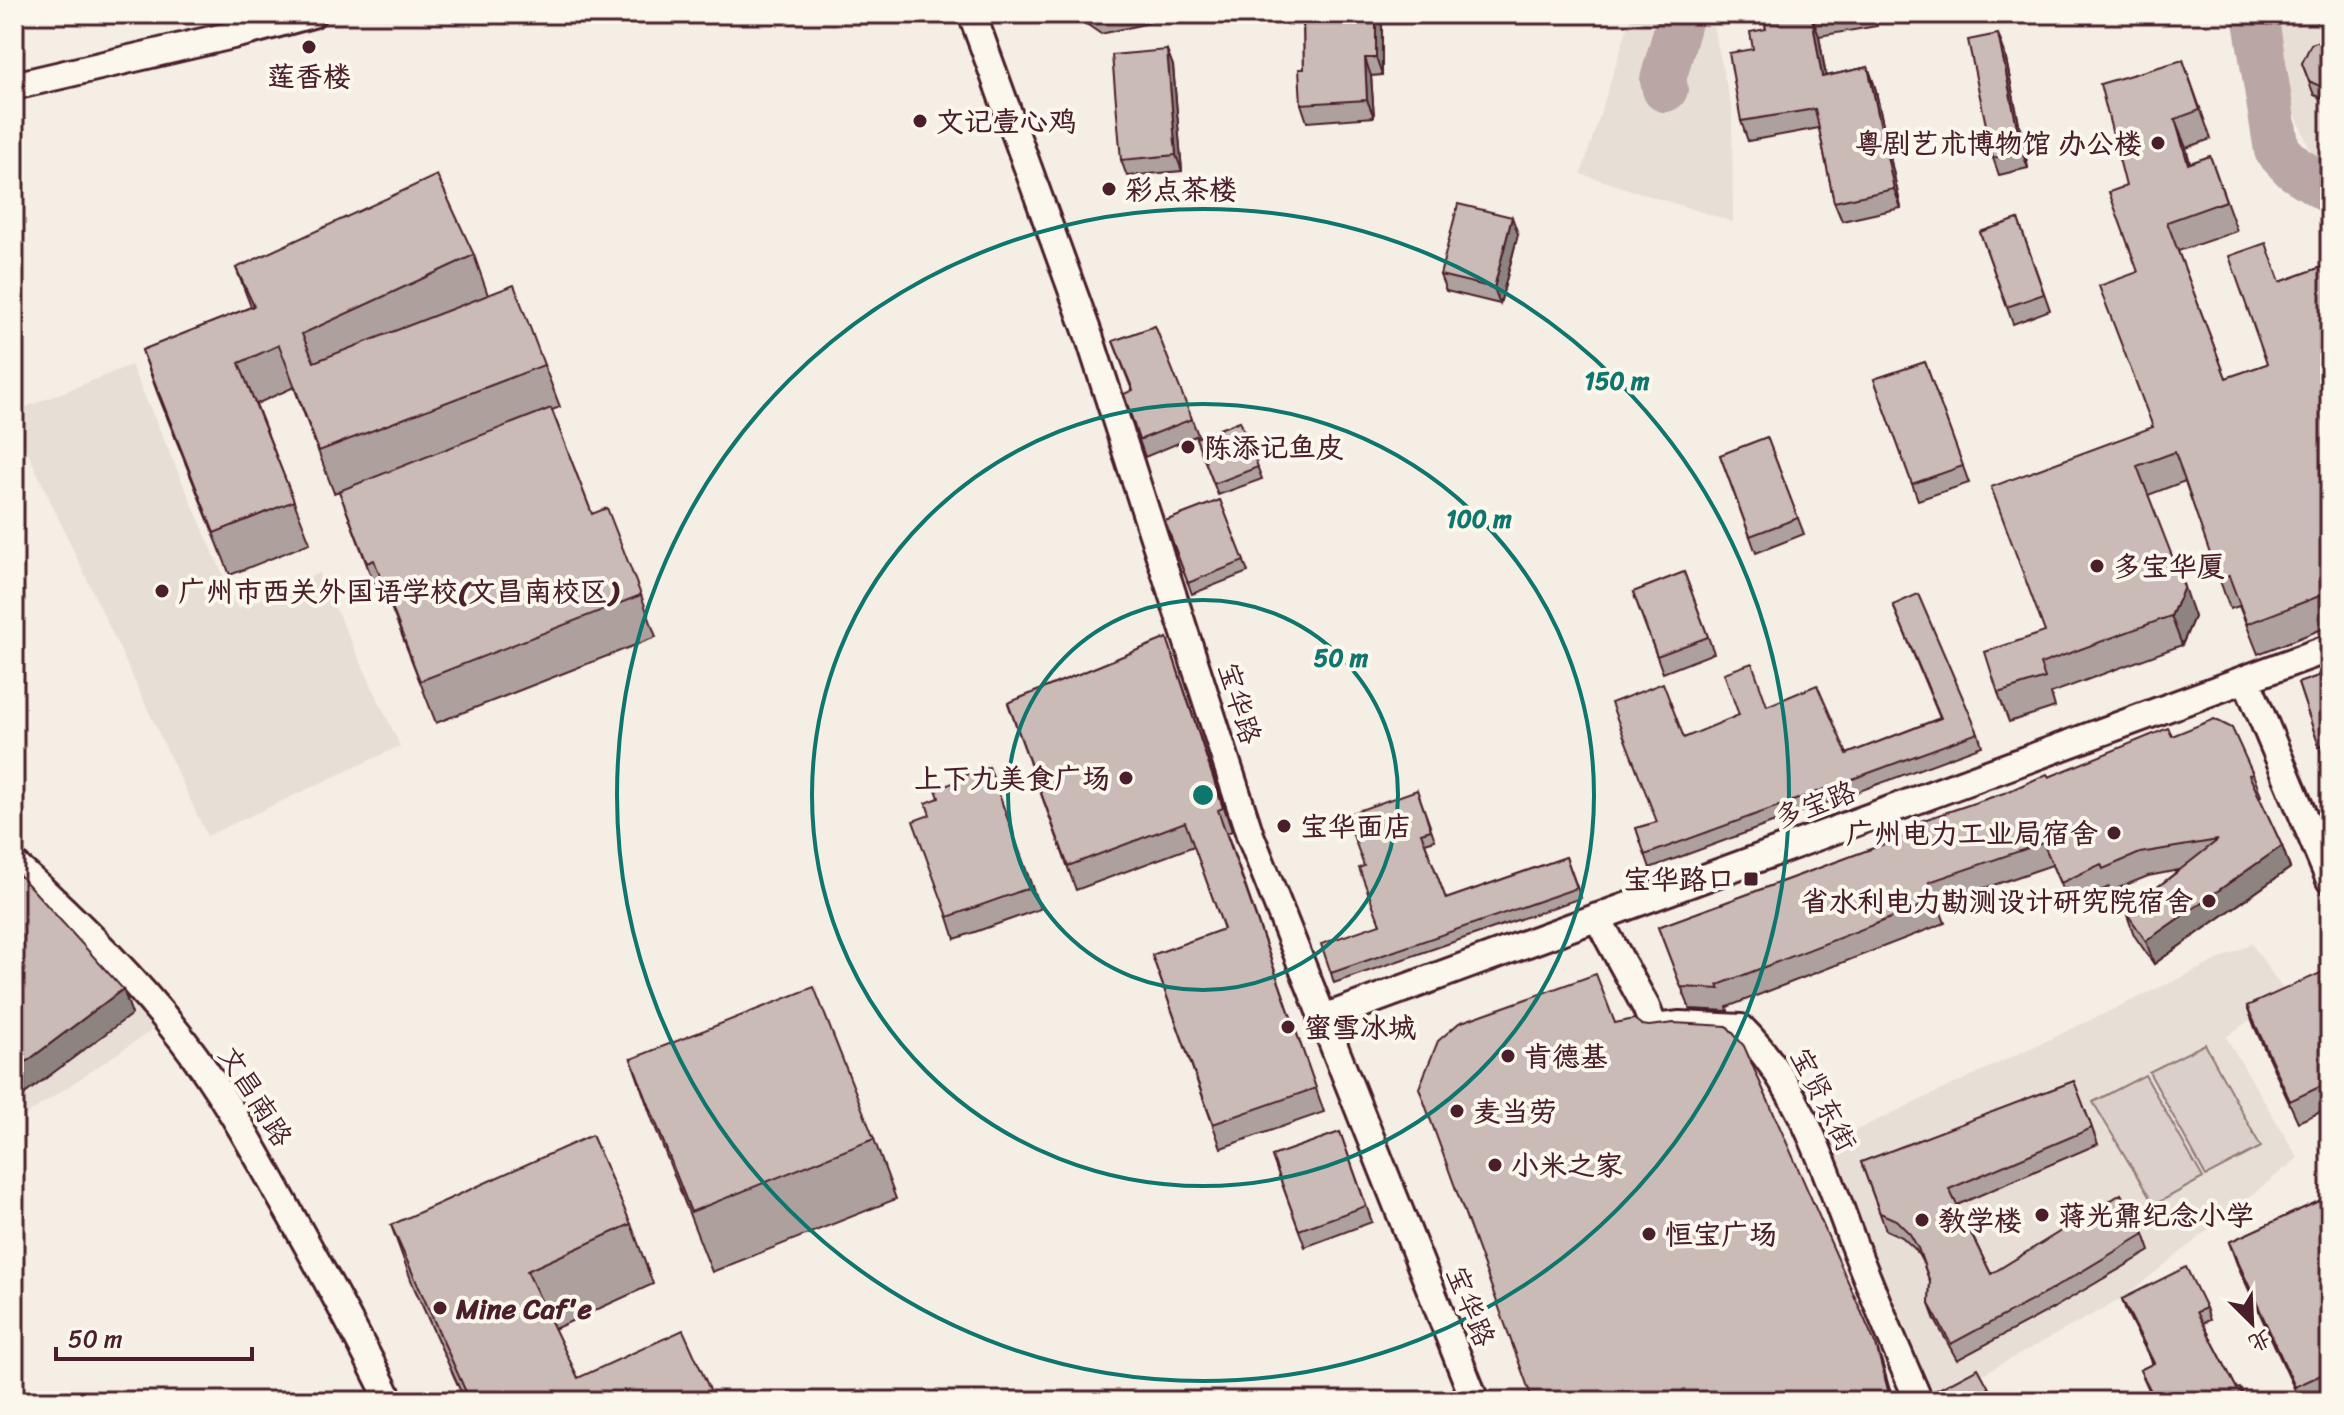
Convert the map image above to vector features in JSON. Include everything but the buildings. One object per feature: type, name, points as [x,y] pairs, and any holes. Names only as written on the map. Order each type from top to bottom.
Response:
[{"type":"street","points":[[14,86],[312,14]]},
{"type":"street","name":"宝华路","points":[[972,14],[1090,339],[1235,793],[1321,1019],[1369,1131],[1475,1401]]},
{"type":"street","name":"多宝路","points":[[1321,1019],[2330,648]]},
{"type":"street","points":[[2246,679],[2330,880]]},
{"type":"street","name":"文昌南路","points":[[14,864],[127,976],[181,1038],[205,1072],[307,1242],[390,1401]]},
{"type":"street","name":"宝贤东街","points":[[1597,917],[1646,1007],[1654,1028],[1680,1025],[1741,1028],[1764,1050],[1787,1085],[1825,1168],[1884,1321],[1919,1401]]},
{"type":"shaded area","points":[[1632,14],[1748,14],[1713,26],[1732,109],[1733,222],[1581,174]]},
{"type":"shaded area","points":[[2276,14],[2330,14],[2330,166],[2312,155],[2284,86]]},
{"type":"shaded area","name":"广州市西关外国语学校(文昌南校区)","points":[[131,365],[238,609],[319,573],[400,746],[207,836],[14,423],[14,412]]},
{"type":"shaded area","points":[[14,879],[55,912],[158,1026],[14,1123]]},
{"type":"shaded area","name":"蒋光鼐纪念小学","points":[[2252,944],[2286,994],[2226,1037],[2298,1158],[2123,1298],[1935,1400],[1878,1273],[1831,1142]]},
{"type":"shaded area","points":[[2205,1044],[2261,1147],[2206,1176],[2149,1072]]},
{"type":"shaded area","points":[[2145,1075],[2203,1178],[2154,1205],[2093,1102]]},
{"type":"waterway","points":[[1665,89],[1663,80],[1681,14]]},
{"type":"waterway","points":[[2255,14],[2277,150],[2294,168],[2330,191]]},
{"type":"place","name":"莲香楼","points":[[309,47]]},
{"type":"place","name":"文记壹心鸡","points":[[920,121]]},
{"type":"place","name":"粤剧艺术博物馆 办公楼","points":[[2158,143]]},
{"type":"place","name":"彩点茶楼","points":[[1109,189]]},
{"type":"place","name":"陈添记鱼皮","points":[[1188,447]]},
{"type":"place","name":"多宝华厦","points":[[2097,566]]},
{"type":"place","name":"广州市西关外国语学校(文昌南校区)","points":[[162,591]]},
{"type":"place","name":"上下九美食广场","points":[[1126,778]]},
{"type":"place","name":"宝华面店","points":[[1284,826]]},
{"type":"place","name":"广州电力工业局宿舍","points":[[2114,833]]},
{"type":"place","name":"宝华路口","points":[[1751,879]]},
{"type":"place","name":"省水利电力勘测设计研究院宿舍","points":[[2209,901]]},
{"type":"place","name":"蜜雪冰城","points":[[1288,1027]]},
{"type":"place","name":"肯德基","points":[[1508,1056]]},
{"type":"place","name":"麦当劳","points":[[1457,1111]]},
{"type":"place","name":"小米之家","points":[[1495,1165]]},
{"type":"place","name":"蒋光鼐纪念小学","points":[[2042,1215]]},
{"type":"place","name":"教学楼","points":[[1922,1220]]},
{"type":"place","name":"恒宝广场","points":[[1649,1234]]},
{"type":"place","name":"Mine Caf'e","points":[[440,1308]]}]
